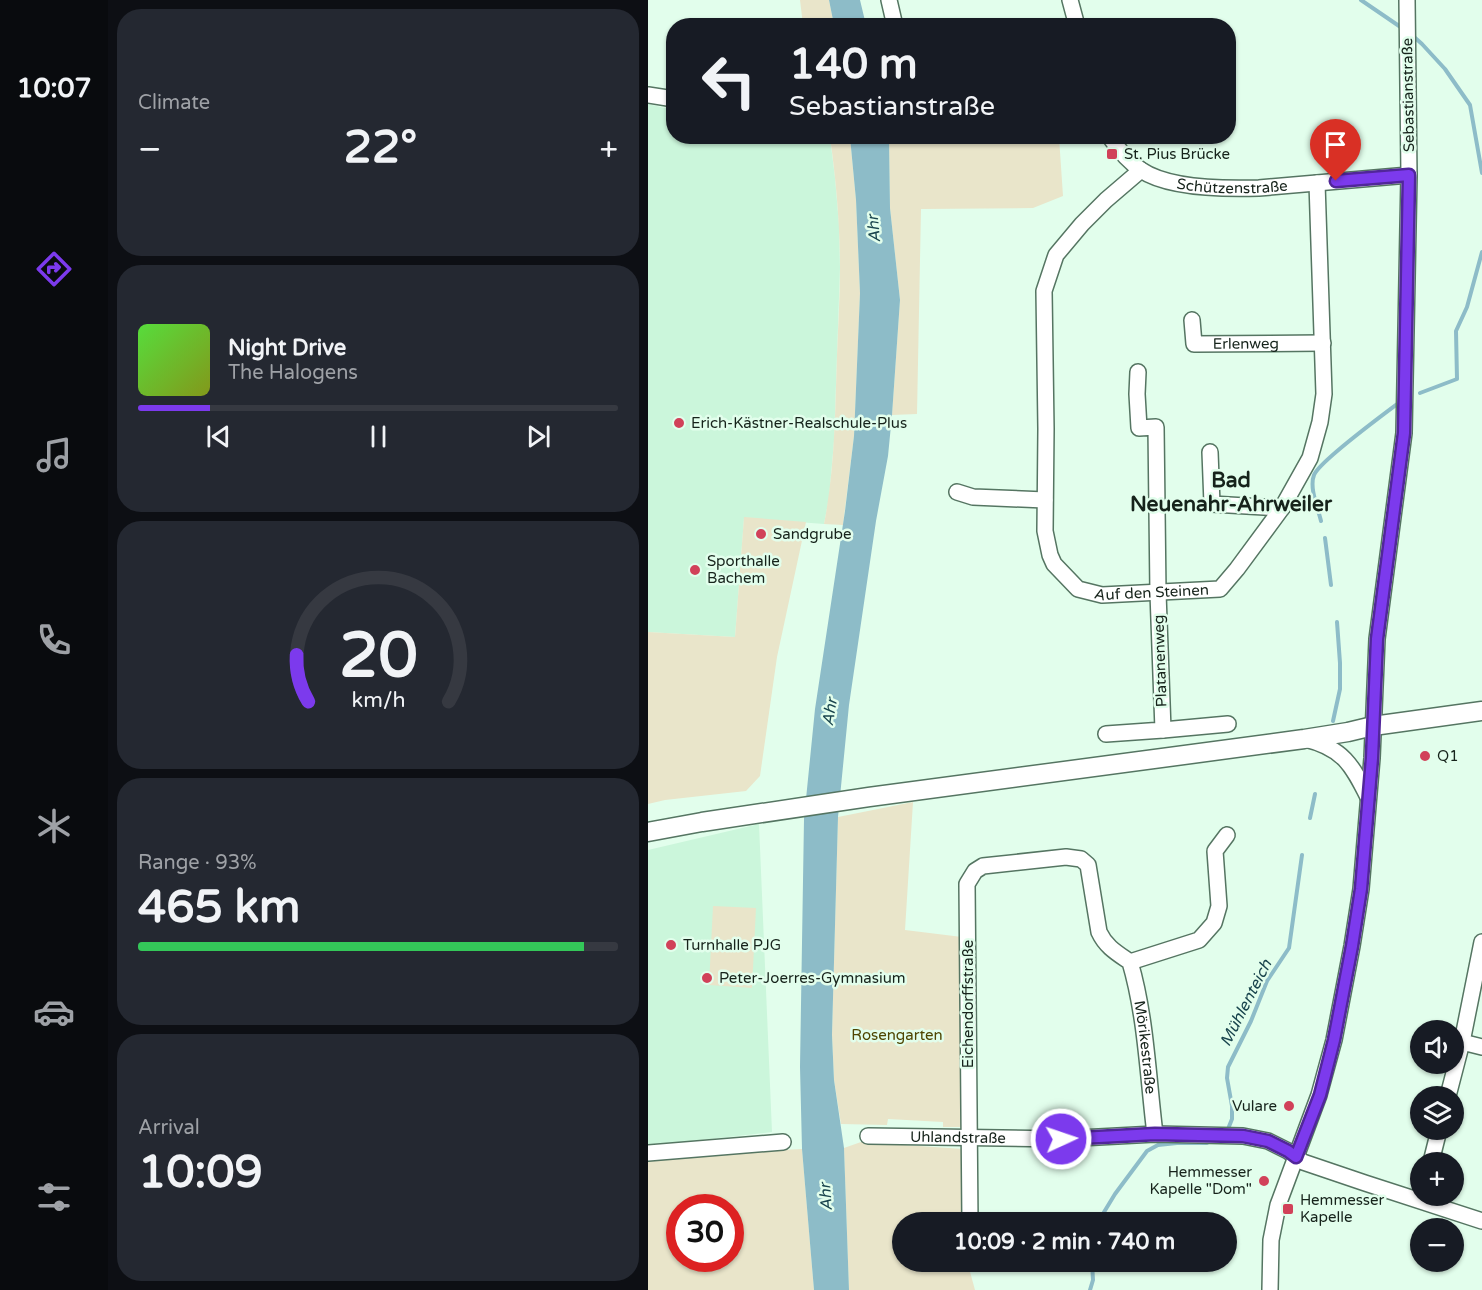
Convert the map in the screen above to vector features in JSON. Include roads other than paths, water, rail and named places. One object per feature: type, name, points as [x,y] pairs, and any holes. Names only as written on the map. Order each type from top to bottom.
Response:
[{"type":"main road","points":[[648,832],[758,813],[1304,739],[1373,726],[1482,711]]},
{"type":"street","points":[[889,0],[893,18]]},
{"type":"street","points":[[1070,0],[1075,18]]},
{"type":"street","name":"Sebastianstraße","points":[[1270,1290],[1271,1240],[1274,1222],[1278,1205],[1320,1095],[1336,1028],[1361,889],[1369,800],[1378,629],[1404,433],[1409,175],[1407,0]]},
{"type":"street","points":[[648,95],[666,98]]},
{"type":"street","name":"Schützenstraße","points":[[1115,144],[1141,170],[1153,176],[1171,182],[1204,187],[1235,189],[1409,175]]},
{"type":"street","name":"Auf den Steinen","points":[[1141,170],[1106,200],[1056,255],[1044,291],[1045,531],[1054,564],[1078,589],[1102,596],[1220,589],[1282,508],[1310,458],[1320,422],[1324,394],[1317,183]]},
{"type":"street","name":"Erlenweg","points":[[1192,320],[1194,344],[1323,343]]},
{"type":"street","name":"Platanenweg","points":[[1138,372],[1139,428],[1156,427],[1162,730]]},
{"type":"street","points":[[1210,452],[1212,504],[1282,508]]},
{"type":"street","points":[[957,492],[973,497],[1045,500]]},
{"type":"street","name":"Platanenweg","points":[[1106,734],[1228,724]]},
{"type":"street","points":[[1304,739],[1321,743],[1339,753],[1351,766],[1369,800]]},
{"type":"street","points":[[1130,962],[1199,940],[1214,923],[1219,906],[1215,851],[1227,835]]},
{"type":"street","name":"Eichendorffstraße","points":[[970,1212],[967,884],[975,871],[982,866],[1066,857],[1081,859],[1089,866],[1099,932],[1103,941],[1110,949],[1130,962]]},
{"type":"street","points":[[1464,1028],[1482,942]]},
{"type":"street","name":"Mörikestraße","points":[[1130,962],[1140,1005],[1155,1134]]},
{"type":"street","points":[[1464,1043],[1482,1047]]},
{"type":"street","name":"Uhlandstraße","points":[[868,1136],[1061,1139],[1155,1134],[1256,1138],[1288,1151],[1303,1162],[1365,1183],[1410,1195]]},
{"type":"street","points":[[648,1153],[783,1142]]},
{"type":"street","name":"Uhlandstraße","points":[[1443,1206],[1482,1221]]},
{"type":"water","points":[[829,0],[860,0],[864,18],[833,18]]},
{"type":"water","name":"Ahr","points":[[851,144],[889,144],[890,208],[900,300],[892,415],[888,456],[849,705],[838,817],[832,1035],[834,1080],[844,1148],[849,1290],[814,1290],[802,1149],[800,1067],[804,819],[815,709],[854,436],[860,293],[856,200]]},
{"type":"waterway","name":"Mühlenteich","points":[[1361,0],[1402,28]]},
{"type":"waterway","name":"Mühlenteich","points":[[1413,36],[1445,69],[1470,105],[1482,173]]},
{"type":"waterway","name":"Mühlenteich","points":[[1420,393],[1457,379],[1456,331],[1467,307],[1482,252]]},
{"type":"waterway","name":"Mühlenteich","points":[[1321,521],[1313,492],[1314,475],[1328,459],[1400,402]]},
{"type":"waterway","name":"Mühlenteich","points":[[1325,538],[1331,585]]},
{"type":"waterway","name":"Mühlenteich","points":[[1333,721],[1340,689],[1337,622]]},
{"type":"waterway","name":"Mühlenteich","points":[[1310,818],[1315,794]]},
{"type":"waterway","name":"Mühlenteich","points":[[1228,1129],[1232,1119],[1227,1078],[1228,1067],[1251,1021],[1267,981],[1289,948],[1302,855]]},
{"type":"waterway","name":"Mühlenteich","points":[[1104,1212],[1147,1151],[1158,1145],[1207,1143]]},
{"type":"waterway","name":"Mühlenteich","points":[[1090,1290],[1093,1272]]},
{"type":"place","name":"St. Pius Brücke","points":[[1112,154]]},
{"type":"place","name":"Erich-Kästner-Realschule-Plus","points":[[679,423]]},
{"type":"place","name":"Sandgrube","points":[[761,534]]},
{"type":"place","name":"Sporthalle Bachem","points":[[695,570]]},
{"type":"place","name":"Q1","points":[[1425,756]]},
{"type":"place","name":"Turnhalle PJG","points":[[671,945]]},
{"type":"place","name":"Peter-Joerres-Gymnasium","points":[[707,978]]},
{"type":"place","name":"Vulare","points":[[1289,1106]]},
{"type":"place","name":"Hemmesser Kapelle \"Dom\"","points":[[1264,1181]]},
{"type":"place","name":"Hemmesser Kapelle","points":[[1288,1209]]},
{"type":"district","name":"Bad Neuenahr-Ahrweiler","points":[[1231,492]]},
{"type":"park label","name":"Rosengarten","points":[[897,1035]]}]
